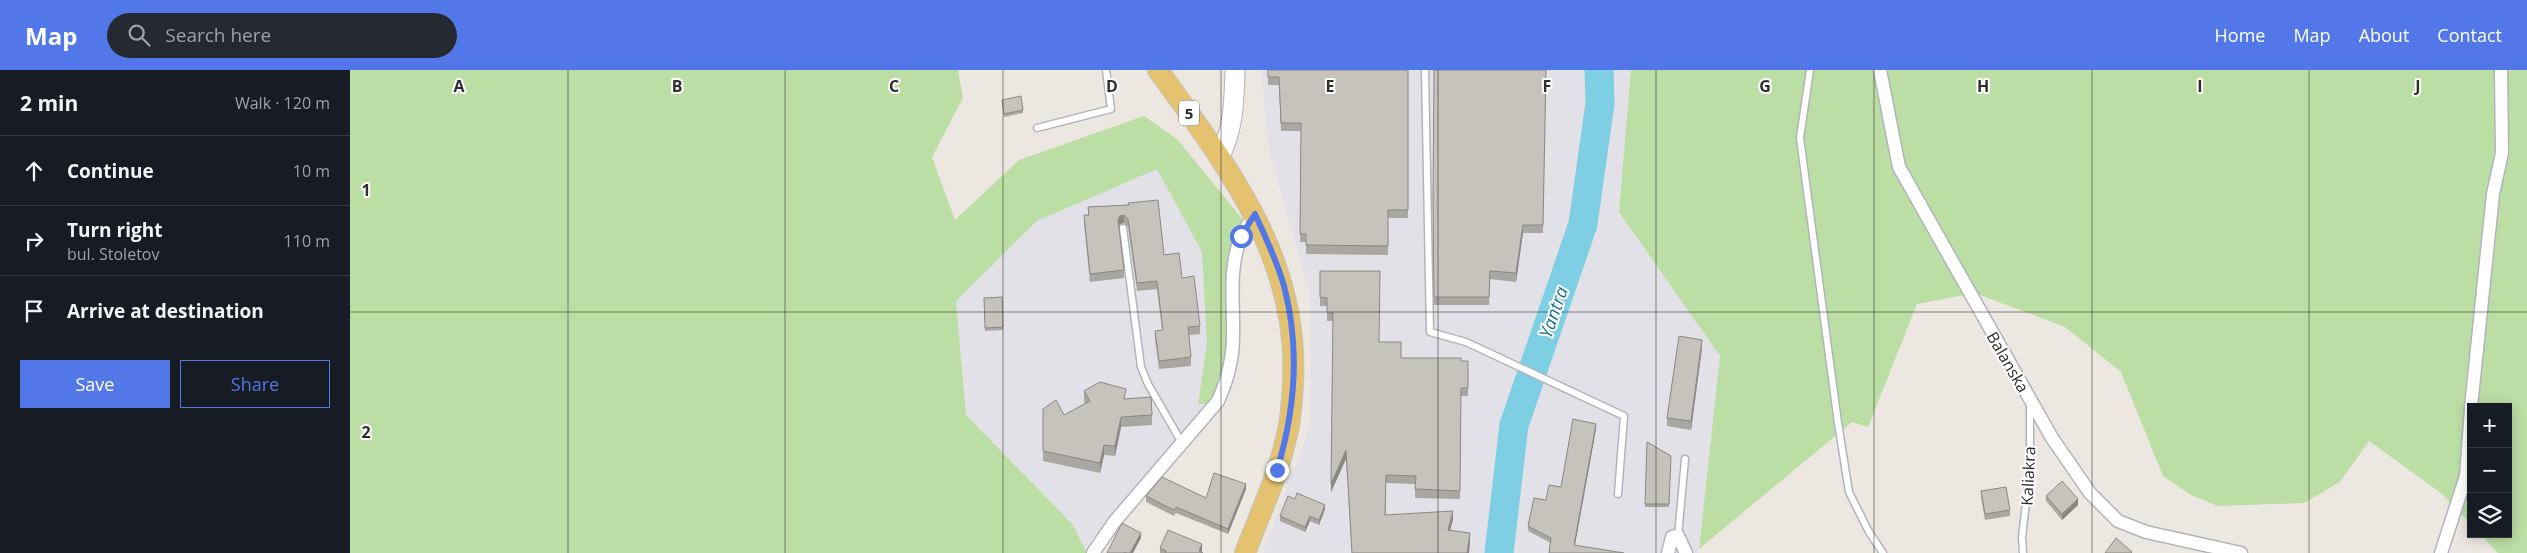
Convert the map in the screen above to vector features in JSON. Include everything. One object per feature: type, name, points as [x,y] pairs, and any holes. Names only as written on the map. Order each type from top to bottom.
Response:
[{"type":"main road","name":"5","points":[[1158,70],[1220,156],[1255,214],[1284,286],[1294,349],[1294,372],[1287,438],[1245,553]]},
{"type":"main road","points":[[1220,156],[1230,135],[1235,70]]},
{"type":"street","name":"Balanska","points":[[1880,70],[1899,167],[2052,438],[2090,493],[2118,521],[2146,532],[2241,553]]},
{"type":"street","points":[[2471,403],[2491,204],[2502,153],[2503,74]]},
{"type":"street","points":[[1093,553],[1115,521],[1218,401],[1225,385],[1233,339],[1233,282],[1236,251],[1241,236],[1255,214]]},
{"type":"street","points":[[2441,553],[2466,476],[2468,448]]},
{"type":"street","points":[[1668,553],[1672,537],[1678,536],[1686,553]]},
{"type":"lane","points":[[1037,128],[1111,109],[1106,70]]},
{"type":"lane","points":[[1425,70],[1430,332],[1466,342],[1624,416],[1618,494]]},
{"type":"lane","points":[[1810,70],[1800,138],[1838,423],[1849,492],[1869,532],[1883,553]]},
{"type":"lane","points":[[1123,228],[1141,367],[1148,384],[1182,444]]},
{"type":"lane","name":"Kaliakra","points":[[2023,553],[2022,537],[2030,469],[2030,399]]},
{"type":"lane","points":[[1678,536],[1685,459]]},
{"type":"shaded area","points":[[1261,70],[1631,70],[1619,212],[1720,356],[1698,553],[1263,553],[1311,423],[1310,294],[1269,150]]},
{"type":"shaded area","points":[[1157,168],[1202,252],[1207,343],[1198,405],[1218,401],[1087,553],[1073,525],[966,415],[956,301],[1037,221]]},
{"type":"green space","points":[[350,70],[958,70],[963,98],[932,157],[955,220],[1019,160],[1144,116],[1177,139],[1248,226],[1241,236],[1233,339],[1218,401],[1198,405],[1207,343],[1202,252],[1157,169],[1037,221],[956,301],[966,415],[1073,525],[1087,553],[350,553]]},
{"type":"green space","points":[[1631,70],[2527,70],[2527,553],[2498,553],[2484,538],[2512,538],[2512,403],[2467,403],[2467,520],[2441,493],[2369,441],[2340,482],[2304,503],[2218,506],[2191,495],[2163,476],[2121,372],[2065,327],[1975,293],[1917,304],[1868,427],[1852,422],[1699,549],[1720,356],[1619,212]]},
{"type":"building","points":[[1268,70],[1408,70],[1408,210],[1388,210],[1388,246],[1306,245],[1306,234],[1300,234],[1301,123],[1281,123],[1279,77],[1268,77]]},
{"type":"building","points":[[1434,70],[1546,70],[1543,225],[1523,225],[1516,273],[1490,271],[1489,297],[1434,297]]},
{"type":"building","points":[[1021,96],[1023,110],[1004,114],[1002,100]]},
{"type":"building","points":[[1158,200],[1164,255],[1179,253],[1182,278],[1194,276],[1200,326],[1188,327],[1191,357],[1159,361],[1155,331],[1163,330],[1157,281],[1137,283],[1128,219],[1124,215],[1120,216],[1118,220],[1124,270],[1090,274],[1084,215],[1089,215],[1088,207],[1129,205],[1128,203]]},
{"type":"building","points":[[1320,271],[1380,271],[1379,342],[1401,342],[1401,358],[1461,358],[1461,361],[1468,361],[1468,388],[1461,388],[1460,491],[1415,489],[1416,476],[1386,475],[1385,515],[1453,511],[1448,530],[1470,533],[1467,553],[1352,553],[1346,450],[1331,484],[1333,313],[1327,313],[1327,298],[1320,297]]},
{"type":"building","points":[[1002,297],[1003,327],[985,328],[984,298]]},
{"type":"building","points":[[1679,336],[1702,340],[1691,421],[1667,418]]},
{"type":"building","points":[[1100,382],[1126,389],[1124,399],[1151,397],[1152,415],[1121,417],[1115,446],[1104,445],[1100,463],[1043,451],[1043,409],[1056,400],[1064,415],[1090,401],[1084,391]]},
{"type":"building","points":[[1573,419],[1596,424],[1574,545],[1624,553],[1549,553],[1551,538],[1528,526],[1534,498],[1546,500],[1549,485],[1561,487]]},
{"type":"building","points":[[1647,442],[1671,456],[1669,504],[1645,504]]},
{"type":"building","points":[[1214,473],[1246,484],[1228,529],[1176,507],[1174,510],[1146,496],[1162,477],[1206,498]]},
{"type":"building","points":[[2062,481],[2078,499],[2062,514],[2046,496]]},
{"type":"building","points":[[2006,487],[2010,510],[1985,514],[1981,491]]},
{"type":"building","points":[[1297,493],[1325,505],[1319,520],[1310,516],[1305,527],[1280,516],[1288,496],[1295,499]]},
{"type":"building","points":[[1122,523],[1141,533],[1130,553],[1107,553]]},
{"type":"building","points":[[1168,530],[1202,544],[1199,551],[1203,553],[1165,553],[1166,551],[1160,548]]},
{"type":"building","points":[[2116,538],[2132,552],[2105,553]]},
{"type":"waterway","name":"Yantra","points":[[1499,553],[1514,425],[1583,224],[1600,103],[1599,70]]},
{"type":"route","points":[[1241,236],[1255,214],[1284,286],[1289,315],[1294,349],[1292,406],[1287,438],[1277,470]]}]
